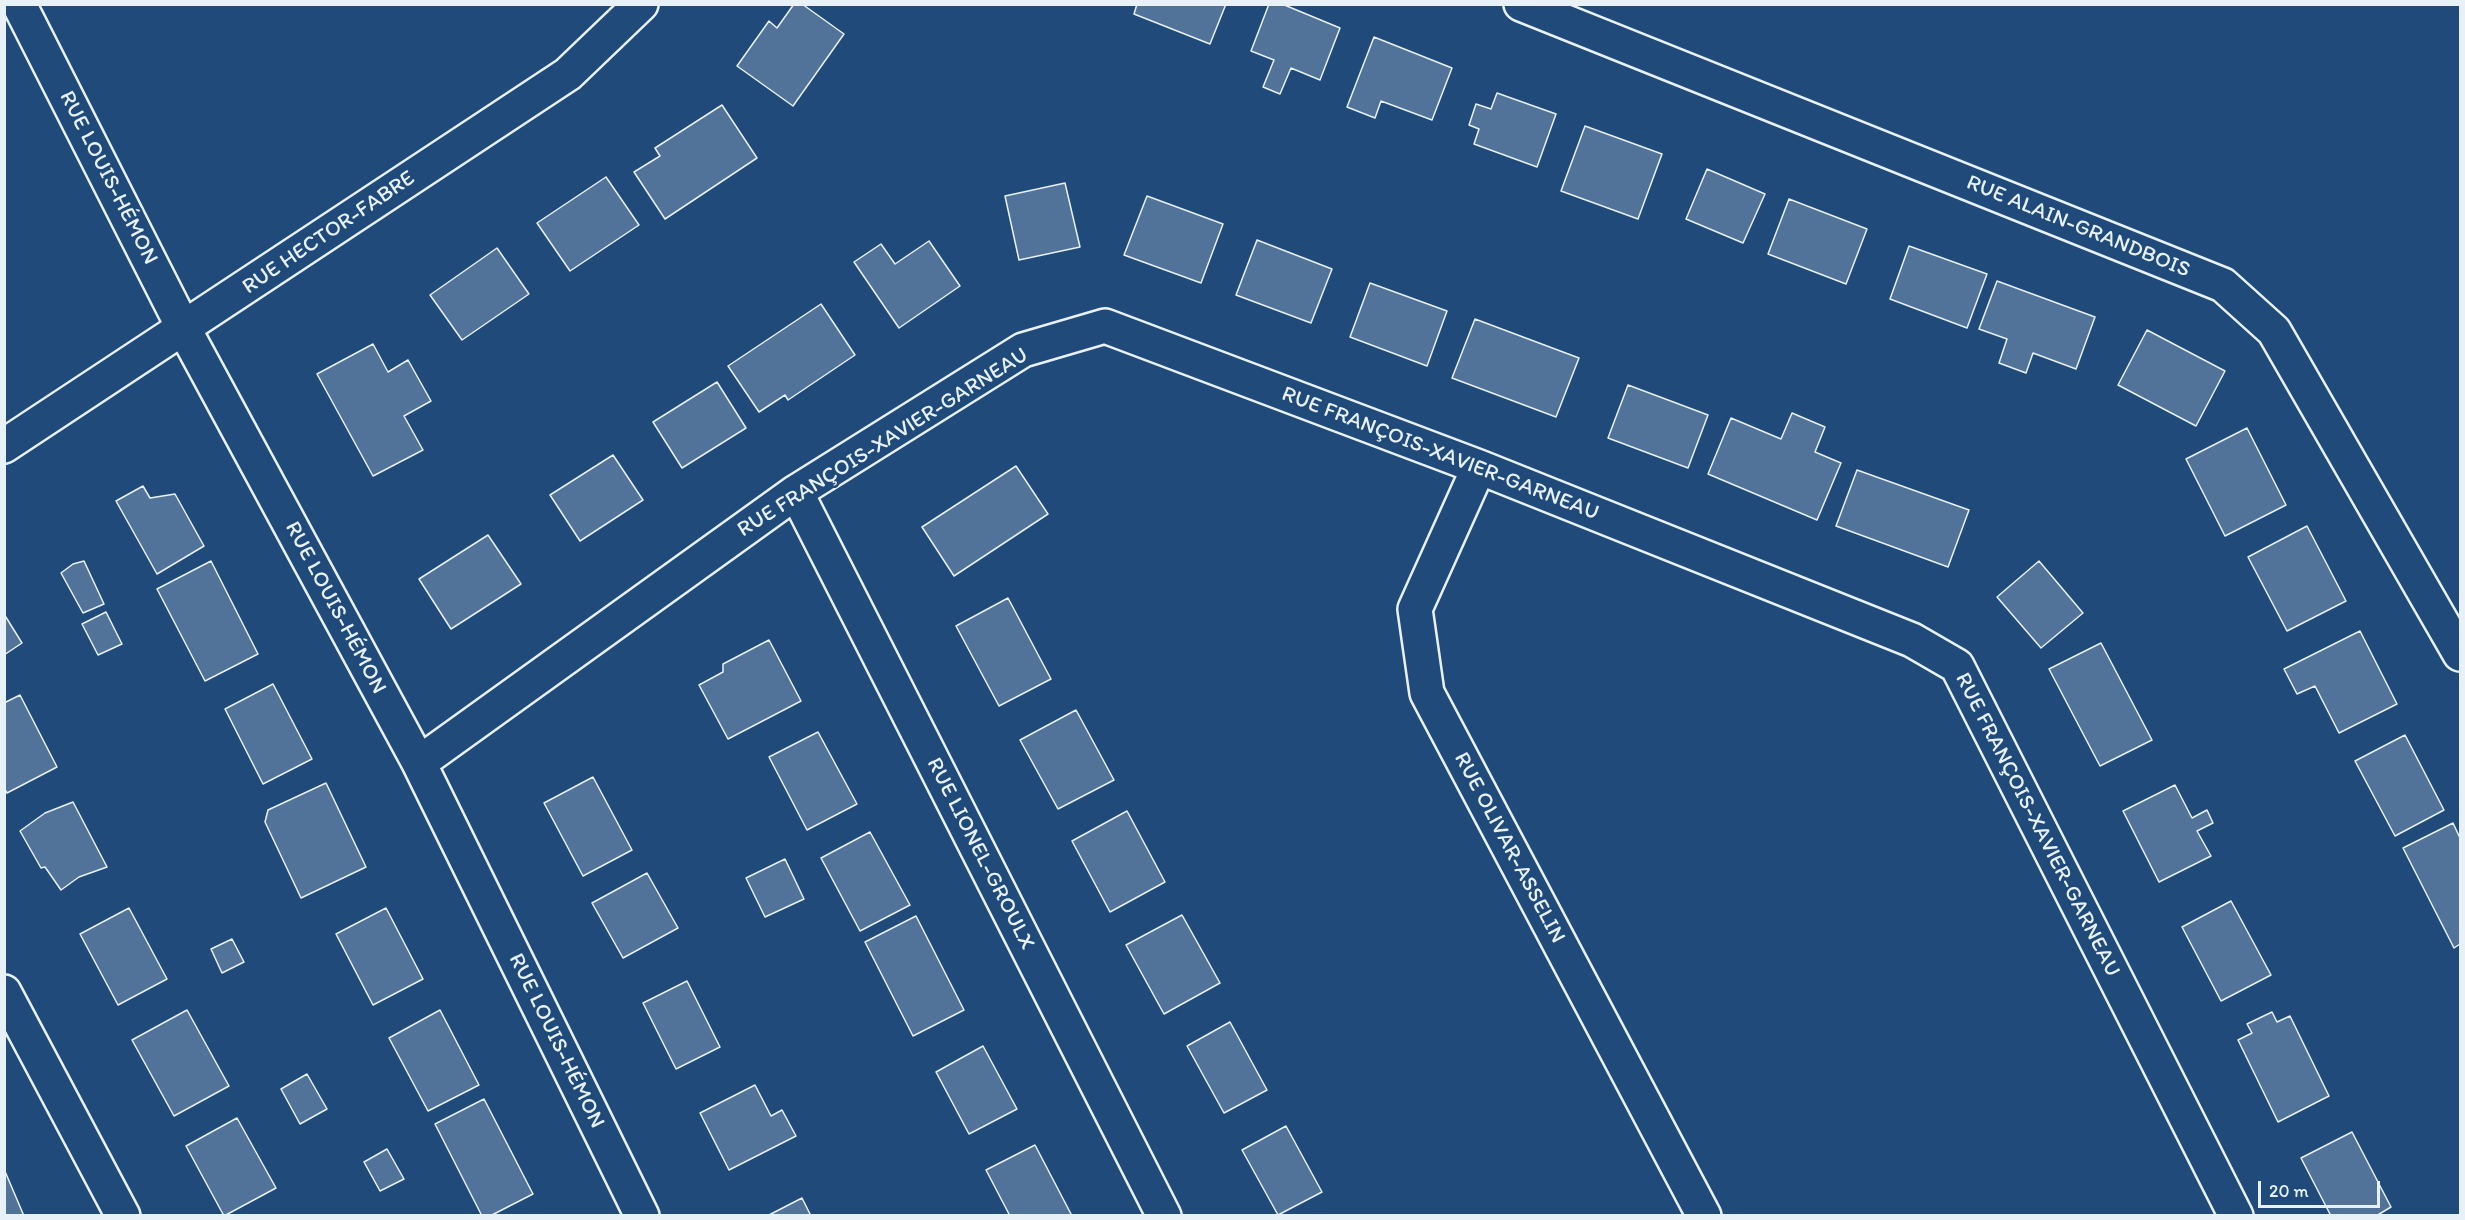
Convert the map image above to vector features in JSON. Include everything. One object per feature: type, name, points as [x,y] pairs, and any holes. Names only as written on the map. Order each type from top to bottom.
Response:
[{"type":"street","name":"RUE LOUIS-HÉMON","points":[[19,4],[184,329],[419,763],[642,1215]]},
{"type":"street","name":"RUE HECTOR-FABRE","points":[[4,446],[568,74],[641,4]]},
{"type":"street","name":"RUE ALAIN-GRANDBOIS","points":[[1521,4],[2223,285],[2274,331],[2460,654]]},
{"type":"street","name":"RUE FRANÇOIS-XAVIER-GARNEAU","points":[[419,763],[796,492],[1023,350],[1105,326],[1479,467],[1912,640],[1957,666],[2236,1215]]},
{"type":"street","name":"RUE OLIVAR-ASSELIN","points":[[1479,467],[1415,609],[1427,693],[1704,1215]]},
{"type":"street","name":"RUE LIONEL-GROULX","points":[[796,492],[1164,1215]]},
{"type":"street","points":[[4,992],[123,1215]]},
{"type":"building","points":[[794,4],[802,4],[844,34],[793,106],[737,66],[769,21],[777,28]]},
{"type":"building","points":[[1137,4],[1226,4],[1210,44],[1134,14]]},
{"type":"building","points":[[1269,4],[1282,4],[1340,28],[1320,80],[1291,68],[1280,94],[1263,87],[1274,60],[1251,51]]},
{"type":"building","points":[[1374,37],[1452,68],[1432,120],[1381,101],[1375,118],[1347,107]]},
{"type":"building","points":[[1497,93],[1556,114],[1537,167],[1474,144],[1479,129],[1469,125],[1476,104],[1491,109]]},
{"type":"building","points":[[722,105],[757,158],[665,219],[634,172],[660,156],[655,148]]},
{"type":"building","points":[[1585,126],[1662,154],[1638,219],[1561,191]]},
{"type":"building","points":[[1707,169],[1765,194],[1743,243],[1686,219]]},
{"type":"building","points":[[606,177],[639,225],[570,271],[537,223]]},
{"type":"building","points":[[1065,183],[1080,247],[1019,260],[1005,196]]},
{"type":"building","points":[[1147,196],[1223,224],[1201,283],[1124,255]]},
{"type":"building","points":[[1789,199],[1867,229],[1846,284],[1768,254]]},
{"type":"building","points":[[1257,240],[1332,269],[1311,323],[1236,295]]},
{"type":"building","points":[[929,241],[960,286],[899,328],[854,262],[881,244],[895,264]]},
{"type":"building","points":[[1909,246],[1987,274],[1967,328],[1890,299]]},
{"type":"building","points":[[497,248],[529,294],[462,340],[430,295]]},
{"type":"building","points":[[1997,281],[2095,317],[2076,369],[2033,353],[2026,373],[1999,363],[2007,339],[1979,329]]},
{"type":"building","points":[[1370,283],[1447,311],[1427,366],[1350,337]]},
{"type":"building","points":[[821,304],[855,355],[788,400],[785,395],[759,412],[728,366]]},
{"type":"building","points":[[1475,319],[1579,358],[1556,417],[1452,378]]},
{"type":"building","points":[[2147,330],[2225,371],[2196,426],[2118,385]]},
{"type":"building","points":[[373,344],[388,372],[408,360],[431,401],[404,416],[423,450],[373,476],[317,374]]},
{"type":"building","points":[[717,382],[746,428],[682,468],[653,422]]},
{"type":"building","points":[[1628,385],[1708,415],[1688,468],[1608,438]]},
{"type":"building","points":[[1792,413],[1825,427],[1815,452],[1841,463],[1817,520],[1708,474],[1731,418],[1781,439]]},
{"type":"building","points":[[2247,428],[2286,505],[2225,536],[2186,459]]},
{"type":"building","points":[[613,455],[643,500],[580,541],[550,495]]},
{"type":"building","points":[[1016,466],[1048,514],[954,576],[922,527]]},
{"type":"building","points":[[1857,470],[1969,510],[1948,567],[1836,526]]},
{"type":"building","points":[[143,486],[150,498],[175,494],[204,546],[157,574],[116,501]]},
{"type":"building","points":[[2307,526],[2346,601],[2287,631],[2248,557]]},
{"type":"building","points":[[488,535],[521,584],[451,629],[419,579]]},
{"type":"building","points":[[84,561],[104,604],[83,613],[61,573],[73,564]]},
{"type":"building","points":[[211,561],[258,654],[205,681],[157,589]]},
{"type":"building","points":[[2039,561],[2083,613],[2041,648],[1997,597]]},
{"type":"building","points":[[1008,598],[1051,679],[999,706],[956,626]]},
{"type":"building","points":[[106,612],[122,644],[98,655],[82,624]]},
{"type":"building","points":[[4,614],[22,643],[4,655]]},
{"type":"building","points":[[2360,631],[2397,704],[2339,733],[2315,686],[2297,694],[2284,669]]},
{"type":"building","points":[[769,640],[801,701],[728,739],[699,685],[723,672],[723,664]]},
{"type":"building","points":[[2101,643],[2152,740],[2100,766],[2049,669]]},
{"type":"building","points":[[273,684],[312,759],[263,784],[225,709]]},
{"type":"building","points":[[20,695],[57,767],[7,793],[4,788],[4,703]]},
{"type":"building","points":[[1076,710],[1114,780],[1058,809],[1020,740]]},
{"type":"building","points":[[818,732],[857,804],[807,830],[769,757]]},
{"type":"building","points":[[2405,735],[2444,810],[2395,836],[2355,761]]},
{"type":"building","points":[[593,777],[632,850],[583,876],[544,803]]},
{"type":"building","points":[[326,783],[366,867],[301,898],[265,822],[268,810]]},
{"type":"building","points":[[2175,785],[2192,818],[2207,810],[2213,823],[2197,831],[2211,856],[2159,882],[2123,811]]},
{"type":"building","points":[[73,802],[107,867],[79,877],[61,890],[45,867],[41,868],[20,831],[45,813]]},
{"type":"building","points":[[1127,811],[1165,882],[1110,912],[1072,841]]},
{"type":"building","points":[[2453,823],[2460,838],[2460,944],[2454,948],[2403,848]]},
{"type":"building","points":[[870,832],[910,905],[860,931],[821,858]]},
{"type":"building","points":[[785,859],[804,899],[765,917],[746,878]]},
{"type":"building","points":[[647,873],[678,928],[623,958],[592,903]]},
{"type":"building","points":[[2231,901],[2271,975],[2221,1001],[2182,927]]},
{"type":"building","points":[[129,908],[167,979],[118,1005],[80,934]]},
{"type":"building","points":[[386,908],[423,979],[373,1005],[336,934]]},
{"type":"building","points":[[1182,915],[1220,983],[1164,1014],[1126,945]]},
{"type":"building","points":[[916,916],[964,1010],[913,1036],[865,942]]},
{"type":"building","points":[[232,939],[244,962],[222,973],[211,949]]},
{"type":"building","points":[[687,981],[720,1047],[676,1069],[643,1003]]},
{"type":"building","points":[[187,1010],[229,1086],[174,1116],[132,1040]]},
{"type":"building","points":[[440,1010],[479,1085],[428,1111],[389,1038]]},
{"type":"building","points":[[2272,1012],[2277,1022],[2290,1016],[2329,1096],[2278,1122],[2238,1040],[2252,1033],[2247,1024]]},
{"type":"building","points":[[1230,1022],[1267,1090],[1224,1113],[1187,1046]]},
{"type":"building","points":[[983,1046],[1017,1109],[969,1134],[936,1072]]},
{"type":"building","points":[[307,1074],[327,1109],[300,1124],[281,1089]]},
{"type":"building","points":[[755,1085],[771,1116],[782,1110],[796,1136],[729,1170],[700,1113]]},
{"type":"building","points":[[484,1099],[533,1194],[490,1216],[482,1216],[435,1124]]},
{"type":"building","points":[[237,1118],[276,1188],[224,1216],[186,1146]]},
{"type":"building","points":[[1286,1126],[1322,1192],[1278,1215],[1242,1150]]},
{"type":"building","points":[[2352,1132],[2391,1207],[2376,1216],[2331,1216],[2301,1158]]},
{"type":"building","points":[[1035,1145],[1071,1214],[1069,1216],[1010,1216],[986,1170]]},
{"type":"building","points":[[387,1149],[404,1179],[380,1191],[364,1162]]},
{"type":"building","points":[[4,1169],[24,1216],[4,1216]]},
{"type":"building","points":[[802,1198],[811,1216],[767,1216]]}]
